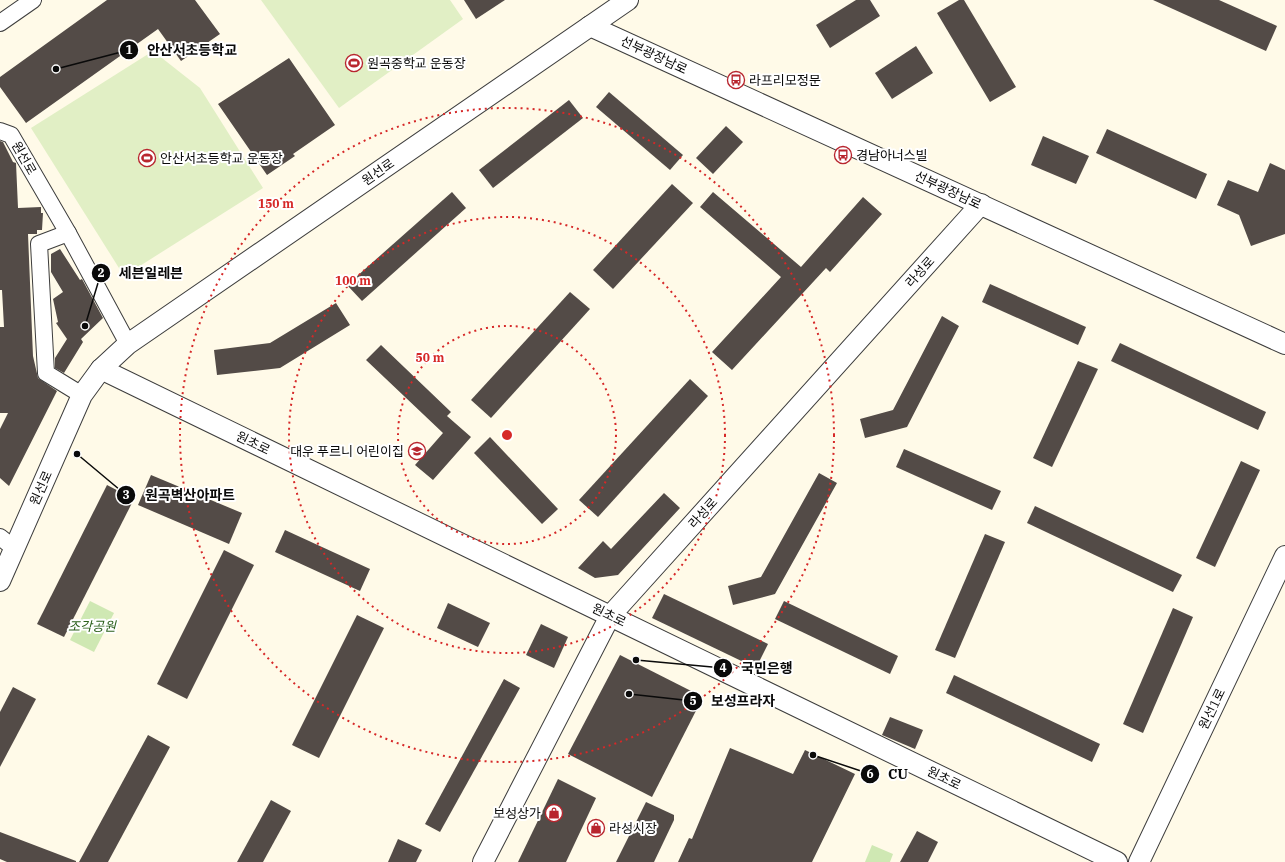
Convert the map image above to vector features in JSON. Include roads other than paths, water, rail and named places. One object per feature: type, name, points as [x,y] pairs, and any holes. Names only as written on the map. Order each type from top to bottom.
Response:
[{"type":"street","points":[[0,23],[34,0]]},
{"type":"street","name":"원선로","points":[[0,581],[7,543],[82,395],[101,369],[128,344],[628,0]]},
{"type":"street","name":"선부광장남로","points":[[590,26],[1285,344]]},
{"type":"street","name":"원선로","points":[[0,131],[11,135],[68,232],[128,344]]},
{"type":"street","name":"라성로","points":[[482,862],[610,616],[981,204]]},
{"type":"street","points":[[68,232],[39,244],[46,373],[82,395]]},
{"type":"street","name":"원초로","points":[[101,369],[1117,862]]},
{"type":"street","name":"원선1로","points":[[1139,862],[1285,556]]},
{"type":"place","name":"원곡중학교 운동장","points":[[354,63]]},
{"type":"place","name":"안산서초등학교","points":[[56,69]]},
{"type":"place","name":"라프리모정문","points":[[736,80]]},
{"type":"place","name":"경남아너스빌","points":[[843,155]]},
{"type":"place","name":"안산서초등학교 운동장","points":[[147,158]]},
{"type":"place","name":"세븐일레븐","points":[[85,326]]},
{"type":"place","name":"대우 푸르니 어린이집","points":[[417,451]]},
{"type":"place","name":"원곡벽산아파트","points":[[77,454]]},
{"type":"place","name":"국민은행","points":[[636,660]]},
{"type":"place","name":"보성프라자","points":[[629,694]]},
{"type":"place","name":"CU","points":[[813,755]]},
{"type":"place","name":"보성상가","points":[[554,813]]},
{"type":"place","name":"라성시장","points":[[596,828]]},
{"type":"park label","name":"조각공원","points":[[92,626]]}]
